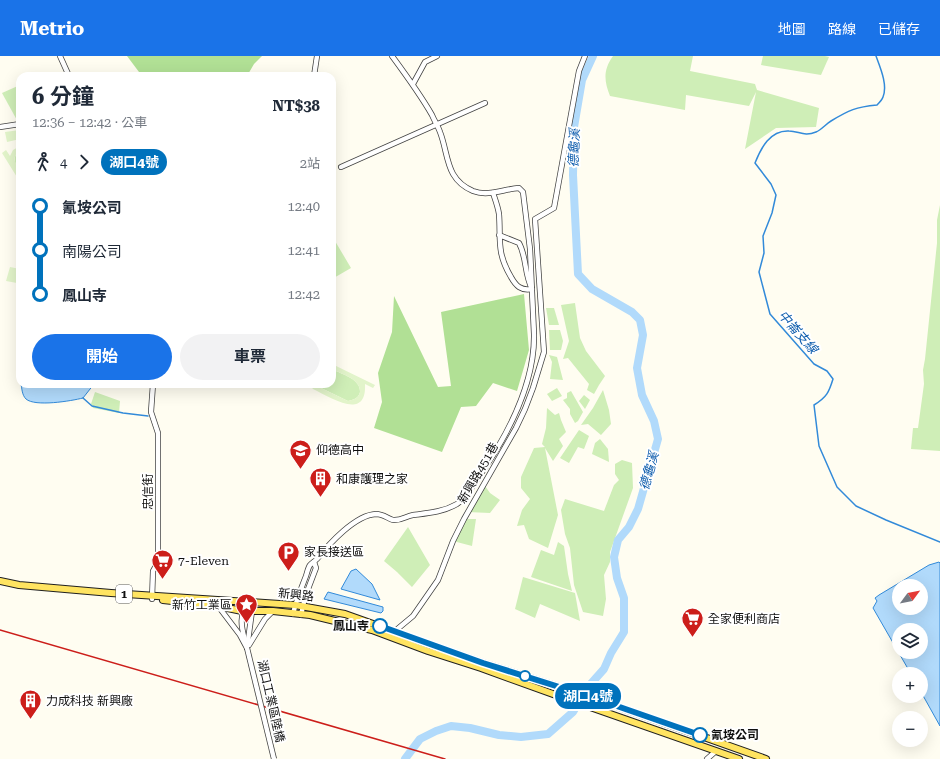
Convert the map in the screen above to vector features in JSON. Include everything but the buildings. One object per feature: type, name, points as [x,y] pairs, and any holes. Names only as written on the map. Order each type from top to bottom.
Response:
[{"type":"main road","name":"新興路","points":[[0,581],[19,585],[152,597],[218,606],[242,611],[273,611],[328,619],[372,630],[716,751]]},
{"type":"main road","name":"新興路","points":[[0,584],[21,588],[295,605],[345,614],[483,663],[591,697],[766,759]]},
{"type":"main road","name":"1","points":[[716,751],[740,759]]},
{"type":"street","points":[[60,56],[68,72]]},
{"type":"street","points":[[315,72],[317,56]]},
{"type":"street","points":[[293,614],[310,565],[340,534],[361,520],[376,514],[392,520],[401,520],[412,515],[430,514],[441,511],[458,504],[489,463],[512,422],[528,378],[534,347],[530,248],[523,192],[519,188],[493,193],[482,192],[473,190],[458,180],[447,162],[440,131],[413,84],[392,56]]},
{"type":"street","points":[[413,84],[425,62],[437,56]]},
{"type":"street","name":"新興路451巷","points":[[395,631],[413,616],[438,580],[453,541],[464,519],[509,441],[525,409],[544,352],[535,219],[554,208],[579,71],[585,56]]},
{"type":"street","points":[[341,167],[485,103]]},
{"type":"street","points":[[0,127],[16,125]]},
{"type":"street","points":[[493,193],[499,213],[500,248],[504,266],[517,286],[527,290],[532,289]]},
{"type":"street","points":[[499,235],[519,243],[524,253],[528,281],[532,289]]},
{"type":"street","name":"忠信街","points":[[152,597],[153,571],[158,562],[158,433],[151,412],[153,388]]},
{"type":"street","points":[[301,614],[316,568],[314,562]]},
{"type":"street","points":[[242,611],[248,602]]},
{"type":"street","points":[[248,602],[252,611],[248,648]]},
{"type":"street","points":[[218,606],[248,648]]},
{"type":"street","name":"湖口工業區陸橋","points":[[242,611],[242,628],[274,759]]},
{"type":"street","points":[[248,648],[265,619],[273,611]]},
{"type":"street","points":[[707,759],[716,751]]},
{"type":"green space","points":[[127,56],[262,56],[254,64],[249,72],[139,72]]},
{"type":"green space","points":[[613,56],[693,56],[690,71],[755,84],[757,90],[819,108],[816,127],[776,128],[745,149],[756,92],[749,106],[686,95],[685,110],[610,96],[606,80],[606,71],[607,66]]},
{"type":"green space","points":[[763,56],[829,57],[821,75],[761,65]]},
{"type":"green space","points":[[16,87],[16,118],[2,93]]},
{"type":"green space","points":[[16,131],[16,140],[7,142],[5,132]]},
{"type":"green space","points":[[16,148],[16,176],[2,153],[6,150],[10,156],[13,150]]},
{"type":"green space","points":[[940,205],[940,451],[911,449],[913,428],[918,428],[924,384],[923,370],[937,243],[937,220]]},
{"type":"green space","points":[[336,243],[351,268],[336,277]]},
{"type":"green space","points":[[10,267],[16,268],[16,283],[6,281]]},
{"type":"green space","points":[[524,294],[529,350],[517,391],[493,383],[476,406],[461,407],[442,452],[374,428],[382,402],[378,373],[392,332],[394,296],[438,387],[451,386],[441,312]]},
{"type":"green space","points":[[575,303],[580,338],[586,351],[605,376],[594,394],[587,390],[589,384],[568,358],[563,359],[569,341],[561,305]]},
{"type":"green space","points":[[546,308],[554,308],[559,325],[549,325]]},
{"type":"green space","points":[[549,330],[560,330],[563,341],[561,350],[550,350]]},
{"type":"green space","points":[[549,355],[557,357],[563,380],[550,379],[552,362]]},
{"type":"green space","points":[[336,366],[375,385],[373,388],[365,384],[364,395],[360,402],[354,404],[346,404],[337,401],[312,388],[321,388],[348,401],[357,397],[360,392],[357,384],[350,378],[336,371]]},
{"type":"green space","points":[[336,371],[354,380],[359,387],[360,392],[357,397],[348,401],[321,388],[336,388]]},
{"type":"green space","points":[[557,388],[562,396],[552,401],[547,394]]},
{"type":"green space","points":[[603,390],[609,410],[611,424],[601,435],[588,424],[581,425]]},
{"type":"green space","points":[[571,391],[583,412],[578,421],[575,423],[570,414],[570,409],[563,400],[567,398],[567,393]]},
{"type":"green space","points":[[95,392],[120,401],[119,413],[93,408],[91,404]]},
{"type":"green space","points":[[584,395],[590,400],[585,409],[579,401]]},
{"type":"green space","points":[[547,408],[555,415],[559,413],[566,432],[559,439],[563,446],[553,461],[545,448],[558,515],[548,548],[529,539],[524,525],[517,526],[522,510],[530,499],[521,488],[521,477],[534,448],[545,447],[542,444],[546,428]]},
{"type":"green space","points":[[579,430],[589,436],[584,449],[578,447],[569,463],[560,458]]},
{"type":"green space","points":[[600,439],[608,449],[609,462],[592,454],[595,443]]},
{"type":"green space","points":[[622,460],[632,463],[633,488],[610,552],[610,562],[604,575],[606,599],[603,616],[583,612],[574,585],[570,548],[565,534],[561,510],[565,499],[604,511],[614,485],[619,480],[615,474],[615,464]]},
{"type":"green space","points":[[483,483],[490,493],[500,500],[490,513],[467,512]]},
{"type":"green space","points":[[464,519],[476,519],[472,546],[453,541]]},
{"type":"green space","points":[[408,527],[430,565],[412,587],[384,561]]},
{"type":"green space","points":[[558,542],[564,546],[572,591],[531,577],[541,550],[554,555]]},
{"type":"green space","points":[[523,577],[575,593],[580,621],[540,604],[535,618],[515,609]]},
{"type":"water","points":[[22,388],[91,388],[83,398],[62,402],[37,403],[26,399]]},
{"type":"water","points":[[940,563],[940,726],[927,703],[928,667],[907,667],[902,659],[928,659],[928,623],[892,623],[892,641],[873,608],[877,601],[875,598],[892,587],[892,615],[928,615],[928,579],[906,579],[929,565]]},
{"type":"water","points":[[356,569],[372,584],[380,600],[341,589],[351,571]]},
{"type":"water","points":[[328,592],[383,607],[383,611],[381,613],[324,599]]},
{"type":"waterway","name":"德龜溪","points":[[405,759],[420,739],[451,726],[470,728],[499,735],[521,737],[548,734],[573,712],[588,687],[604,669],[611,653],[624,632],[624,598],[617,578],[614,557],[618,540],[629,527],[638,509],[658,439],[654,421],[642,395],[637,368],[643,335],[640,320],[632,312],[592,289],[578,274],[573,175],[574,127],[582,80],[593,56]]},
{"type":"waterway","name":"中崙支線","points":[[876,56],[885,87],[883,98],[877,105],[858,108],[848,112],[831,121],[818,131],[812,133],[805,134],[793,131],[782,131],[771,137],[763,146],[755,163],[771,184],[776,195],[772,213],[763,236],[764,253],[759,272],[770,314],[814,364],[827,371],[833,379],[827,394],[814,405],[819,446],[837,487],[856,506],[940,542]]},
{"type":"waterway","points":[[83,398],[92,406],[123,413],[148,416]]},
{"type":"railway","points":[[0,630],[445,759]]},
{"type":"bus line","name":"湖口4號","points":[[380,626],[483,663],[591,697],[700,735]]},
{"type":"place","name":"仰德高中","points":[[300,470]]},
{"type":"place","name":"和康護理之家","points":[[321,498]]},
{"type":"place","name":"家長接送區","points":[[288,572]]},
{"type":"place","name":"7-Eleven","points":[[163,580]]},
{"type":"place","name":"新竹工業區","points":[[247,624]]},
{"type":"place","name":"鳳山寺","points":[[380,626]]},
{"type":"place","name":"全家便利商店","points":[[692,638]]},
{"type":"place","name":"力成科技 新興廠","points":[[31,720]]},
{"type":"place","name":"氰垵公司","points":[[700,735]]}]
